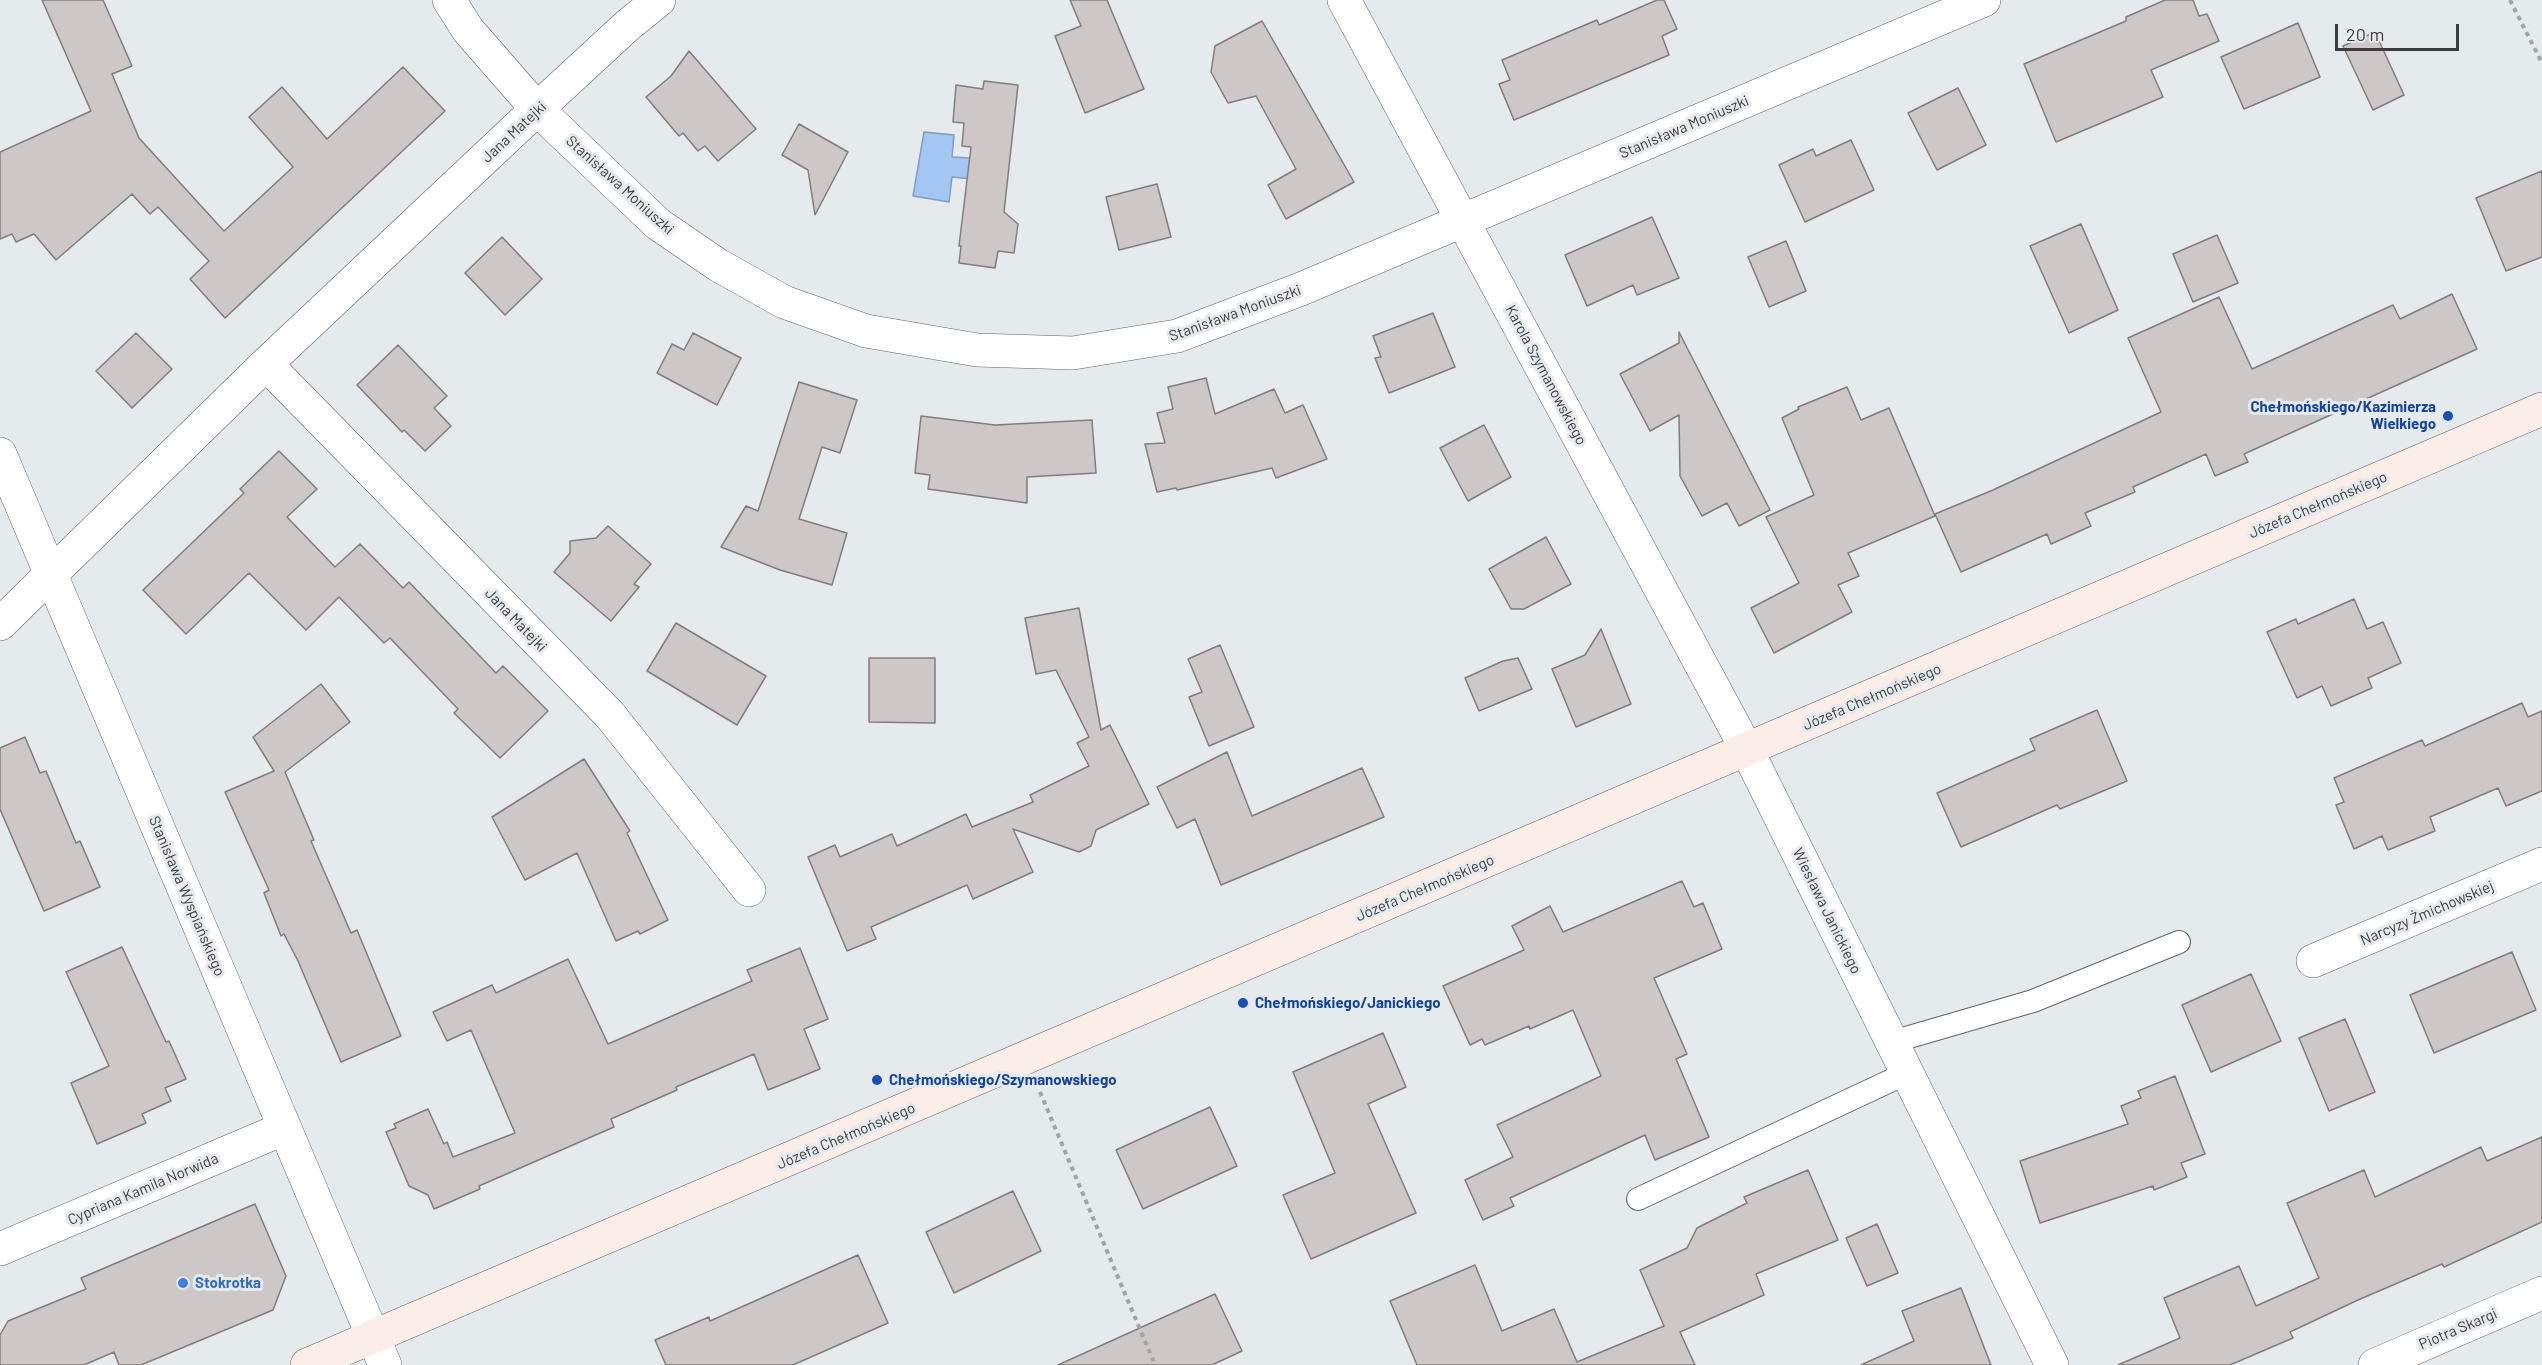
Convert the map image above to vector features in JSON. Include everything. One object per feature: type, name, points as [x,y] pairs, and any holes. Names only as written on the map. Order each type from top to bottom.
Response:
[{"type":"street","name":"Stanisława Moniuszki","points":[[449,0],[468,30],[537,109],[658,224],[718,265],[784,302],[866,332],[977,350],[1073,353],[1177,336],[1301,290],[1984,0]]},
{"type":"street","name":"Jana Matejki","points":[[0,624],[266,364],[537,109],[628,25],[659,0]]},
{"type":"street","name":"Karola Szymanowskiego","points":[[1344,0],[1747,750]]},
{"type":"street","name":"Jana Matejki","points":[[266,364],[610,715],[749,890]]},
{"type":"street","name":"Józefa Chełmońskiego","points":[[307,1365],[379,1351],[1747,750],[2542,409]]},
{"type":"street","name":"Stanisława Wyspiańskiego","points":[[0,454],[379,1351]]},
{"type":"street","name":"Wiesława Janickiego","points":[[1747,750],[2052,1365]]},
{"type":"street","name":"Narcyzy Żmichowskiej","points":[[2313,962],[2542,864]]},
{"type":"street","name":"Cypriana Kamila Norwida","points":[[0,1249],[285,1128]]},
{"type":"street","name":"Piotra Skargi","points":[[2375,1365],[2542,1293]]},
{"type":"lane","points":[[1892,1042],[2033,1001],[2179,942]]},
{"type":"lane","points":[[1638,1199],[1907,1073]]},
{"type":"path","points":[[2510,0],[2542,63]]},
{"type":"path","points":[[1037,1084],[1155,1365]]},
{"type":"water","points":[[924,132],[954,135],[952,157],[972,158],[971,179],[952,177],[949,202],[913,196]]},
{"type":"building","points":[[42,0],[103,0],[132,66],[112,74],[139,138],[224,231],[293,167],[249,117],[282,87],[327,139],[403,67],[445,111],[225,318],[190,279],[209,261],[158,207],[150,214],[132,194],[56,260],[34,234],[16,242],[12,234],[0,239],[0,152],[91,111]]},
{"type":"building","points":[[1070,0],[1107,0],[1144,89],[1085,113],[1055,36],[1081,26]]},
{"type":"building","points":[[1657,0],[1664,0],[1677,29],[1662,36],[1669,55],[1514,120],[1499,84],[1510,80],[1502,60],[1597,20],[1599,25]]},
{"type":"building","points":[[2165,0],[2193,0],[2199,16],[2207,14],[2219,41],[2151,70],[2163,97],[2056,142],[2024,64],[2126,21],[2126,17]]},
{"type":"building","points":[[1262,21],[1354,182],[1286,219],[1268,185],[1296,169],[1256,96],[1228,103],[1211,72],[1215,46]]},
{"type":"building","points":[[2298,23],[2320,77],[2244,109],[2221,57]]},
{"type":"building","points":[[2375,32],[2404,95],[2373,110],[2343,46]]},
{"type":"building","points":[[689,51],[756,129],[718,161],[705,146],[698,151],[683,133],[679,136],[646,97],[671,76]]},
{"type":"building","points":[[984,81],[1018,85],[1004,212],[1018,224],[1014,253],[998,251],[995,268],[959,263],[971,147],[962,146],[964,123],[953,122],[956,85],[983,89]]},
{"type":"building","points":[[1958,88],[1986,145],[1937,170],[1908,113]]},
{"type":"building","points":[[799,124],[848,152],[815,215],[808,170],[782,155]]},
{"type":"building","points":[[1851,140],[1874,190],[1805,222],[1779,165],[1813,149],[1816,156]]},
{"type":"building","points":[[2542,171],[2542,257],[2506,271],[2476,198]]},
{"type":"building","points":[[1157,184],[1171,237],[1119,250],[1106,197]]},
{"type":"building","points":[[1652,217],[1679,278],[1637,295],[1633,285],[1587,306],[1565,255]]},
{"type":"building","points":[[2081,224],[2118,310],[2069,333],[2030,246]]},
{"type":"building","points":[[2217,235],[2238,283],[2193,302],[2173,254]]},
{"type":"building","points":[[502,237],[542,279],[505,315],[465,273]]},
{"type":"building","points":[[1786,241],[1806,291],[1769,307],[1748,257]]},
{"type":"building","points":[[2452,294],[2477,349],[2244,454],[2248,462],[2215,476],[2206,454],[2133,487],[2135,492],[2085,513],[2091,526],[2051,544],[2047,534],[1961,572],[1935,514],[1993,490],[2161,412],[2128,338],[2219,297],[2252,369],[2393,305],[2400,319]]},
{"type":"building","points":[[1433,313],[1455,367],[1389,393],[1375,358],[1381,357],[1373,336]]},
{"type":"building","points":[[1679,332],[1770,510],[1739,526],[1727,503],[1702,516],[1680,476],[1679,415],[1650,431],[1620,374],[1679,343]]},
{"type":"building","points":[[136,333],[172,369],[132,408],[96,371]]},
{"type":"building","points":[[693,333],[741,358],[717,405],[657,373],[672,344],[684,350]]},
{"type":"building","points":[[398,345],[447,396],[434,408],[451,426],[425,451],[404,430],[402,432],[357,385]]},
{"type":"building","points":[[1206,378],[1215,414],[1274,389],[1285,413],[1303,405],[1327,459],[1276,478],[1272,468],[1177,490],[1176,488],[1157,492],[1145,444],[1165,443],[1157,413],[1173,409],[1168,387]]},
{"type":"building","points":[[799,382],[857,400],[840,453],[822,447],[799,519],[847,533],[832,585],[780,570],[721,547],[746,506],[758,511]]},
{"type":"building","points":[[1847,387],[1861,420],[1889,408],[1935,516],[1848,553],[1859,576],[1838,585],[1852,612],[1774,653],[1751,608],[1799,583],[1766,517],[1814,495],[1782,418],[1799,409],[1798,407]]},
{"type":"building","points":[[921,416],[995,425],[1092,420],[1096,473],[1027,477],[1027,503],[928,489],[930,475],[915,473]]},
{"type":"building","points":[[1484,425],[1511,477],[1468,501],[1440,448]]},
{"type":"building","points":[[279,451],[317,489],[287,517],[335,567],[360,544],[403,588],[409,582],[496,673],[503,666],[548,711],[500,758],[454,713],[458,709],[390,638],[384,643],[339,597],[306,630],[249,573],[186,634],[143,590],[244,493],[240,489]]},
{"type":"building","points":[[608,526],[651,564],[634,584],[639,587],[611,621],[554,572],[570,553],[570,541],[596,538]]},
{"type":"building","points":[[1546,537],[1571,584],[1524,609],[1511,609],[1489,569]]},
{"type":"building","points":[[2354,599],[2367,629],[2383,622],[2401,663],[2368,678],[2372,688],[2331,706],[2322,686],[2297,698],[2267,632],[2296,619],[2298,624]]},
{"type":"building","points":[[1079,608],[1101,730],[1110,725],[1149,804],[1096,830],[1091,846],[1079,852],[1013,829],[1033,872],[973,899],[967,885],[871,927],[876,939],[847,951],[808,857],[835,845],[840,857],[892,834],[897,846],[966,814],[972,827],[1033,802],[1030,795],[1089,766],[1077,743],[1089,737],[1056,670],[1036,674],[1025,618]]},
{"type":"building","points":[[676,623],[766,676],[737,725],[647,671]]},
{"type":"building","points":[[1601,629],[1631,704],[1576,727],[1552,669],[1585,655]]},
{"type":"building","points":[[1220,645],[1254,727],[1209,746],[1189,697],[1202,692],[1188,659]]},
{"type":"building","points":[[869,658],[935,658],[935,723],[869,722]]},
{"type":"building","points":[[1518,658],[1532,689],[1479,711],[1465,678],[1503,661]]},
{"type":"building","points":[[321,684],[350,722],[285,772],[314,840],[311,841],[351,933],[357,930],[401,1036],[341,1062],[298,961],[284,934],[281,936],[264,893],[269,890],[225,792],[274,771],[253,737]]},
{"type":"building","points":[[2522,703],[2528,717],[2542,711],[2542,791],[2506,806],[2498,788],[2430,817],[2435,831],[2388,850],[2382,836],[2354,849],[2336,805],[2344,802],[2334,778],[2422,740],[2425,746]]},
{"type":"building","points":[[2097,710],[2127,781],[2060,809],[2057,805],[1961,847],[1937,793],[2035,750],[2030,739]]},
{"type":"building","points":[[25,737],[40,773],[46,771],[76,843],[80,841],[100,887],[44,911],[0,809],[0,748]]},
{"type":"building","points":[[1227,752],[1252,816],[1362,768],[1384,817],[1221,885],[1195,819],[1177,828],[1157,787]]},
{"type":"building","points":[[584,759],[630,831],[627,833],[668,920],[640,934],[638,931],[616,941],[577,853],[525,880],[492,817]]},
{"type":"building","points":[[1682,881],[1694,907],[1703,903],[1722,949],[1654,978],[1687,1054],[1676,1059],[1709,1137],[1655,1160],[1645,1135],[1510,1198],[1514,1206],[1483,1220],[1465,1180],[1513,1157],[1497,1125],[1601,1076],[1573,1010],[1485,1045],[1482,1039],[1470,1045],[1443,986],[1524,950],[1512,926],[1550,906],[1563,932]]},
{"type":"building","points":[[122,947],[166,1042],[169,1041],[186,1079],[165,1088],[171,1101],[142,1114],[146,1123],[97,1144],[71,1083],[109,1066],[66,972]]},
{"type":"building","points":[[800,948],[828,1019],[804,1029],[820,1069],[768,1090],[754,1054],[676,1087],[677,1090],[611,1119],[614,1127],[479,1186],[480,1189],[434,1209],[428,1195],[409,1186],[386,1132],[396,1128],[394,1124],[428,1109],[444,1144],[447,1142],[453,1157],[515,1133],[471,1030],[447,1041],[433,1012],[492,985],[496,993],[568,959],[608,1044],[752,981],[747,970]]},
{"type":"building","points":[[2512,952],[2536,1010],[2434,1053],[2410,995]]},
{"type":"building","points":[[2251,974],[2281,1041],[2211,1072],[2182,1005]]},
{"type":"building","points":[[2345,1019],[2375,1092],[2329,1111],[2299,1038]]},
{"type":"building","points":[[1383,1033],[1406,1087],[1368,1104],[1416,1213],[1311,1259],[1283,1195],[1335,1173],[1293,1072]]},
{"type":"building","points":[[2175,1076],[2205,1154],[2181,1163],[2187,1177],[2154,1190],[2153,1186],[2040,1223],[2020,1161],[2128,1124],[2121,1106],[2141,1098],[2138,1091]]},
{"type":"building","points":[[1210,1107],[1237,1166],[1143,1209],[1116,1150]]},
{"type":"building","points":[[2542,1137],[2542,1222],[2444,1267],[2442,1264],[2358,1300],[2290,1332],[2293,1338],[2230,1365],[2118,1365],[2180,1338],[2164,1298],[2239,1266],[2256,1306],[2319,1278],[2287,1203],[2364,1170],[2375,1197],[2481,1147],[2487,1161]]},
{"type":"building","points":[[1808,1170],[1838,1240],[1756,1274],[1764,1295],[1680,1332],[1695,1365],[1417,1365],[1390,1301],[1475,1265],[1502,1331],[1554,1309],[1577,1362],[1664,1326],[1640,1270],[1687,1248],[1697,1228],[1747,1203],[1744,1197]]},
{"type":"building","points":[[1013,1191],[1041,1251],[954,1293],[926,1232]]},
{"type":"building","name":"Stokrotka","points":[[255,1204],[286,1276],[273,1310],[141,1365],[119,1365],[114,1352],[84,1365],[0,1365],[0,1335],[8,1321],[86,1289],[81,1278]]},
{"type":"building","points":[[1877,1224],[1898,1273],[1867,1286],[1846,1238]]},
{"type":"building","points":[[858,1255],[888,1323],[793,1365],[666,1365],[655,1340],[709,1317],[710,1321]]},
{"type":"building","points":[[1961,1288],[1991,1365],[1861,1365],[1914,1341],[1902,1311]]},
{"type":"building","points":[[1215,1294],[1242,1351],[1212,1365],[1058,1365]]},
{"type":"place","name":"Chełmońskiego/Kazimierza Wielkiego","points":[[2448,416]]},
{"type":"place","name":"Chełmońskiego/Janickiego","points":[[1243,1003]]},
{"type":"place","name":"Chełmońskiego/Szymanowskiego","points":[[877,1080]]},
{"type":"place","name":"Stokrotka","points":[[183,1283]]}]
